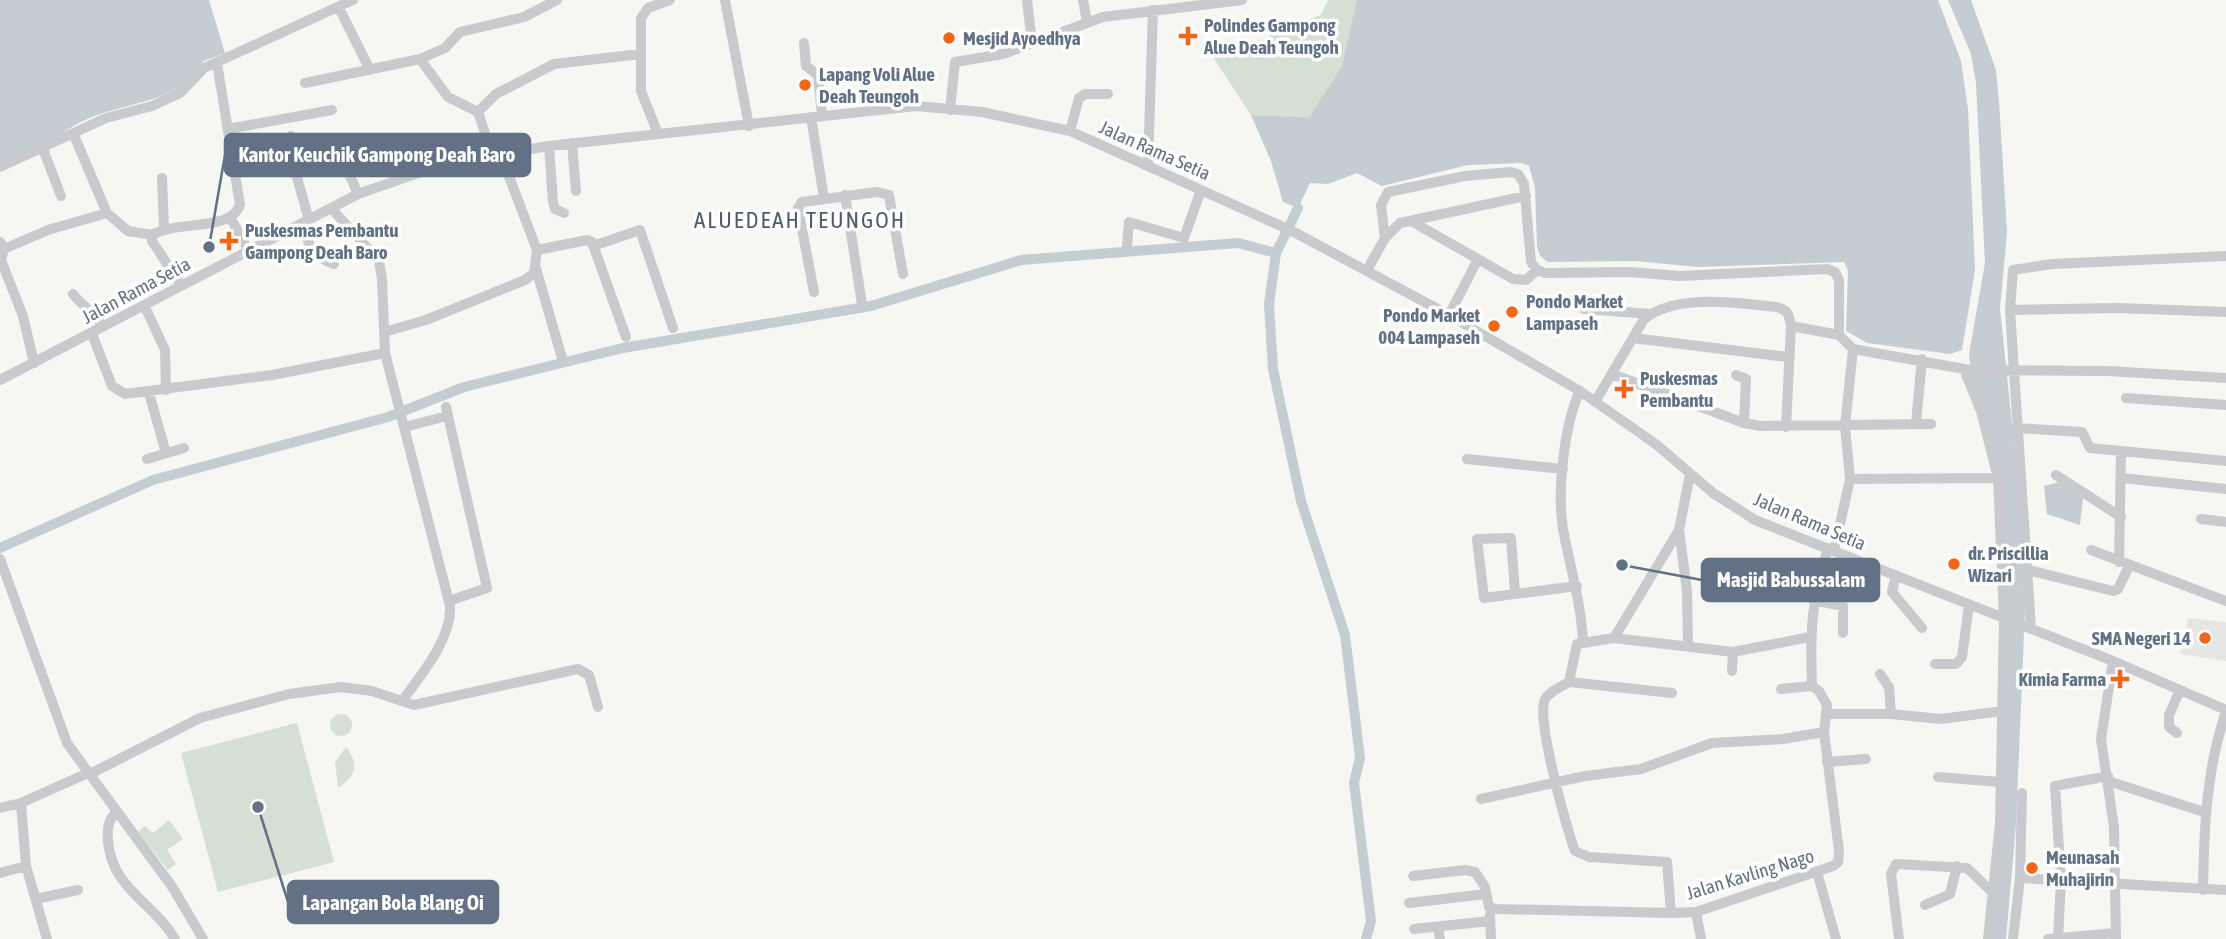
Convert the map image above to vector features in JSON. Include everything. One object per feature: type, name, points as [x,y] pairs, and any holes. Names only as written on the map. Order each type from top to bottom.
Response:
[{"type":"street","points":[[0,167],[106,118],[152,106],[180,93],[192,83],[201,70],[353,0]]},
{"type":"street","points":[[658,134],[641,91],[642,13],[670,0]]},
{"type":"street","points":[[730,0],[725,0],[749,126]]},
{"type":"street","points":[[1027,0],[1032,43]]},
{"type":"street","points":[[1083,0],[1087,22]]},
{"type":"street","points":[[950,110],[956,62],[1003,54],[1087,22],[1158,7],[1242,0]]},
{"type":"street","points":[[305,83],[419,59],[445,48],[460,32],[524,17],[555,1]]},
{"type":"street","points":[[1148,165],[1158,7]]},
{"type":"street","points":[[339,8],[358,51],[370,70]]},
{"type":"street","points":[[804,43],[806,66],[818,75],[817,116],[824,198]]},
{"type":"street","points":[[478,112],[496,94],[554,64],[641,54]]},
{"type":"street","points":[[384,332],[426,320],[534,274],[537,250],[478,112],[448,97],[419,59]]},
{"type":"street","points":[[73,133],[107,213],[128,231],[152,235],[164,228],[231,219],[240,205],[217,62]]},
{"type":"street","points":[[1070,131],[1079,98],[1084,94],[1108,94]]},
{"type":"street","name":"Jalan Rama Setia","points":[[0,380],[358,194],[447,163],[549,146],[916,106],[982,112],[1070,131],[1271,221],[1367,270],[1580,390],[1755,520],[2113,661],[2226,711]]},
{"type":"street","points":[[228,129],[332,110]]},
{"type":"street","points":[[291,136],[291,156],[312,250],[321,260],[334,264]]},
{"type":"street","points":[[572,144],[576,191]]},
{"type":"street","points":[[549,146],[553,202],[555,209],[564,212]]},
{"type":"street","points":[[43,149],[61,196]]},
{"type":"street","points":[[339,151],[358,194]]},
{"type":"street","points":[[1385,238],[1382,199],[1388,192],[1465,176],[1511,172],[1522,177],[1526,196],[1529,257],[1537,270],[1553,274],[1630,272],[1679,276],[1827,269],[1835,272],[1839,280],[1839,335]]},
{"type":"street","points":[[162,178],[164,228]]},
{"type":"street","points":[[1127,246],[1129,222],[1184,238],[1201,190]]},
{"type":"street","points":[[814,292],[798,205],[824,198],[877,191],[889,195],[903,274]]},
{"type":"street","points":[[845,195],[862,304]]},
{"type":"street","points":[[1367,270],[1385,238],[1400,223],[1526,196]]},
{"type":"street","points":[[331,208],[379,261],[385,353],[449,601],[450,618],[435,652],[402,701]]},
{"type":"street","points":[[34,363],[23,316],[0,260],[2,246],[107,213]]},
{"type":"street","points":[[231,219],[249,251]]},
{"type":"street","points":[[1411,221],[1516,280],[1526,280],[1537,270]]},
{"type":"street","points":[[593,246],[640,230],[673,328]]},
{"type":"street","points":[[152,235],[152,241],[181,285]]},
{"type":"street","points":[[537,250],[587,240],[593,246],[626,337]]},
{"type":"street","points":[[2030,628],[2028,570],[2011,368],[2010,310],[2013,270],[2052,264],[2226,256]]},
{"type":"street","points":[[1449,315],[1478,259]]},
{"type":"street","points":[[535,265],[562,358]]},
{"type":"street","points":[[73,294],[80,304],[91,310],[103,327]]},
{"type":"street","points":[[1584,309],[1651,314],[1696,302],[1776,307],[1789,315],[1791,326],[1787,357],[1786,427]]},
{"type":"street","points":[[144,305],[164,350],[166,390]]},
{"type":"street","points":[[2010,310],[2119,308],[2226,312]]},
{"type":"street","points":[[1595,402],[1644,319],[1651,314]]},
{"type":"street","points":[[1791,326],[1839,335],[1853,349],[1967,369],[2011,368],[2226,378]]},
{"type":"street","points":[[92,334],[112,386],[125,394],[149,393],[297,370],[385,353]]},
{"type":"street","points":[[1633,338],[1787,357]]},
{"type":"street","points":[[1853,349],[1845,426],[1850,479],[1831,550],[1813,600],[1810,637],[1812,686],[1826,699],[1827,714],[1891,714],[1941,719],[2002,711]]},
{"type":"street","points":[[1916,423],[1922,359]]},
{"type":"street","points":[[1967,369],[1998,478],[2000,583],[2005,618],[2000,782],[1993,893],[1987,939]]},
{"type":"street","points":[[1612,374],[1744,423],[1786,427],[1931,424]]},
{"type":"street","points":[[1736,375],[1746,379],[1744,423]]},
{"type":"street","points":[[1580,390],[1569,421],[1563,469],[1562,521],[1577,586],[1583,641]]},
{"type":"street","points":[[149,393],[166,453]]},
{"type":"street","points":[[2126,398],[2226,405]]},
{"type":"street","points":[[404,423],[447,412],[487,588],[449,601]]},
{"type":"street","points":[[2016,428],[2082,432],[2089,447],[2226,461]]},
{"type":"street","points":[[146,458],[184,448]]},
{"type":"street","points":[[2028,570],[2113,591],[2118,589],[2124,564],[2121,452]]},
{"type":"street","points":[[1467,459],[1563,469]]},
{"type":"street","points":[[1689,645],[1687,591],[1679,530],[1690,474]]},
{"type":"street","points":[[2056,475],[2121,517]]},
{"type":"street","points":[[1850,479],[1998,478]]},
{"type":"street","points":[[2122,478],[2226,489]]},
{"type":"street","points":[[2201,519],[2226,522]]},
{"type":"street","points":[[1614,638],[1679,530]]},
{"type":"street","points":[[1516,593],[1511,538],[1477,539],[1484,597],[1577,586]]},
{"type":"street","points":[[2091,550],[2226,601]]},
{"type":"street","points":[[0,559],[67,743],[78,754],[89,774],[173,888],[203,939]]},
{"type":"street","points":[[1896,575],[1892,592],[1922,628]]},
{"type":"street","points":[[1813,600],[1843,606],[1843,633]]},
{"type":"street","points":[[1935,664],[1956,664],[1962,657],[1969,605]]},
{"type":"street","points":[[1569,682],[1575,649],[1583,641],[1614,638],[1733,652],[1810,637]]},
{"type":"street","points":[[1732,671],[1733,652]]},
{"type":"street","points":[[2048,939],[2116,936],[2114,827],[2101,731],[2113,661]]},
{"type":"street","points":[[0,808],[21,803],[89,774],[200,718],[289,694],[341,687],[372,691],[402,701],[423,704],[578,669],[589,675],[598,707]]},
{"type":"street","points":[[1880,674],[1889,687],[1891,714]]},
{"type":"street","points":[[1671,913],[1667,862],[1589,858],[1577,853],[1558,783],[1544,703],[1549,695],[1569,682],[1672,692]]},
{"type":"street","points":[[1781,689],[1812,686]]},
{"type":"street","points":[[2177,733],[2169,727],[2168,719],[2180,690]]},
{"type":"street","points":[[2203,890],[2204,812],[2217,738],[2226,711]]},
{"type":"street","name":"Jalan Kavling Nago","points":[[1489,907],[1696,912],[1833,866],[1839,856],[1824,732],[1827,714]]},
{"type":"street","points":[[1481,799],[1641,769],[1712,743],[1783,739],[1824,732]]},
{"type":"street","points":[[1827,761],[1866,759]]},
{"type":"street","points":[[1938,776],[2000,782]]},
{"type":"street","points":[[2058,939],[2061,880],[2055,786],[2108,779],[2204,812]]},
{"type":"street","points":[[2012,939],[2020,878],[2022,793]]},
{"type":"street","points":[[21,803],[26,866],[47,939]]},
{"type":"street","points":[[117,811],[110,818],[108,830],[115,873],[160,917],[175,939]]},
{"type":"street","points":[[1899,939],[1892,868],[1899,863],[1957,866],[1970,870],[1993,893]]},
{"type":"street","points":[[0,873],[26,866]]},
{"type":"street","points":[[1925,905],[1950,894],[1957,866]]},
{"type":"street","points":[[1413,876],[1471,871],[1478,875],[1489,907],[1491,939]]},
{"type":"street","points":[[1817,872],[1836,939]]},
{"type":"street","points":[[2020,878],[2226,890]]},
{"type":"street","points":[[36,899],[78,890]]},
{"type":"street","points":[[1409,903],[1486,894]]},
{"type":"street","points":[[1696,912],[1701,939]]},
{"type":"street","points":[[1414,929],[1490,921]]},
{"type":"street","points":[[1438,927],[1440,939]]},
{"type":"shaded area","points":[[0,0],[209,0],[225,53],[204,61],[183,85],[170,92],[92,117],[35,148],[0,162]]},
{"type":"shaded area","points":[[1328,0],[1357,0],[1357,8],[1342,66],[1309,117],[1251,115],[1215,60],[1213,52],[1222,46],[1264,40],[1271,34],[1321,15]]},
{"type":"shaded area","points":[[1357,0],[1938,0],[1961,61],[1968,109],[1975,270],[1962,350],[1950,354],[1867,343],[1846,331],[1848,271],[1844,262],[1697,267],[1636,261],[1548,262],[1540,256],[1537,246],[1535,187],[1529,166],[1522,163],[1468,165],[1382,186],[1357,173],[1328,184],[1310,183],[1298,208],[1283,202],[1271,161],[1251,115],[1309,117],[1342,66]]},
{"type":"shaded area","points":[[1948,0],[1971,0],[1996,70],[1999,101],[2007,232],[2000,309],[2016,462],[2025,609],[2016,824],[2006,939],[1989,939],[1999,869],[2000,471],[1971,373],[1969,354],[1985,263],[1976,83],[1971,54]]},
{"type":"shaded area","points":[[2059,482],[2083,498],[2080,525],[2047,514],[2044,486]]},
{"type":"shaded area","name":"SMA Negeri 14","points":[[2188,618],[2226,622],[2226,661],[2180,654]]},
{"type":"shaded area","points":[[341,714],[349,717],[352,725],[349,733],[341,736],[333,733],[330,725],[333,717]]},
{"type":"shaded area","points":[[297,723],[334,862],[218,892],[181,753]]},
{"type":"shaded area","points":[[346,747],[353,759],[354,769],[349,779],[338,788],[335,762]]},
{"type":"shaded area","points":[[169,820],[183,839],[167,850],[176,864],[168,870],[138,832],[145,826],[153,833]]},
{"type":"waterway","points":[[0,548],[153,480],[388,417],[464,387],[623,348],[871,306],[1021,260],[1238,243],[1276,253],[1298,208]]},
{"type":"waterway","points":[[1276,253],[1269,304],[1273,369],[1301,501],[1345,635],[1360,758],[1354,783],[1371,921],[1366,939]]},
{"type":"place","name":"Polindes Gampong Alue Deah Teungoh","points":[[1188,36]]},
{"type":"place","name":"Mesjid Ayoedhya","points":[[949,38]]},
{"type":"place","name":"Lapang Voli Alue Deah Teungoh","points":[[805,85]]},
{"type":"place","name":"Puskesmas Pembantu Gampong Deah Baro","points":[[229,241]]},
{"type":"place","name":"Kantor Keuchik Gampong Deah Baro","points":[[209,247]]},
{"type":"place","name":"Pondo Market Lampaseh","points":[[1512,312]]},
{"type":"place","name":"Pondo Market 004 Lampaseh","points":[[1494,326]]},
{"type":"place","name":"Puskesmas Pembantu","points":[[1624,389]]},
{"type":"place","name":"dr. Priscillia Wizari","points":[[1954,564]]},
{"type":"place","name":"Masjid Babussalam","points":[[1622,565]]},
{"type":"place","name":"SMA Negeri 14","points":[[2205,638]]},
{"type":"place","name":"Kimia Farma","points":[[2120,679]]},
{"type":"place","name":"Lapangan Bola Blang Oi","points":[[258,807]]},
{"type":"place","name":"Meunasah Muhajirin","points":[[2032,868]]},
{"type":"district","name":"ALUEDEAH TEUNGOH","points":[[800,220]]}]
